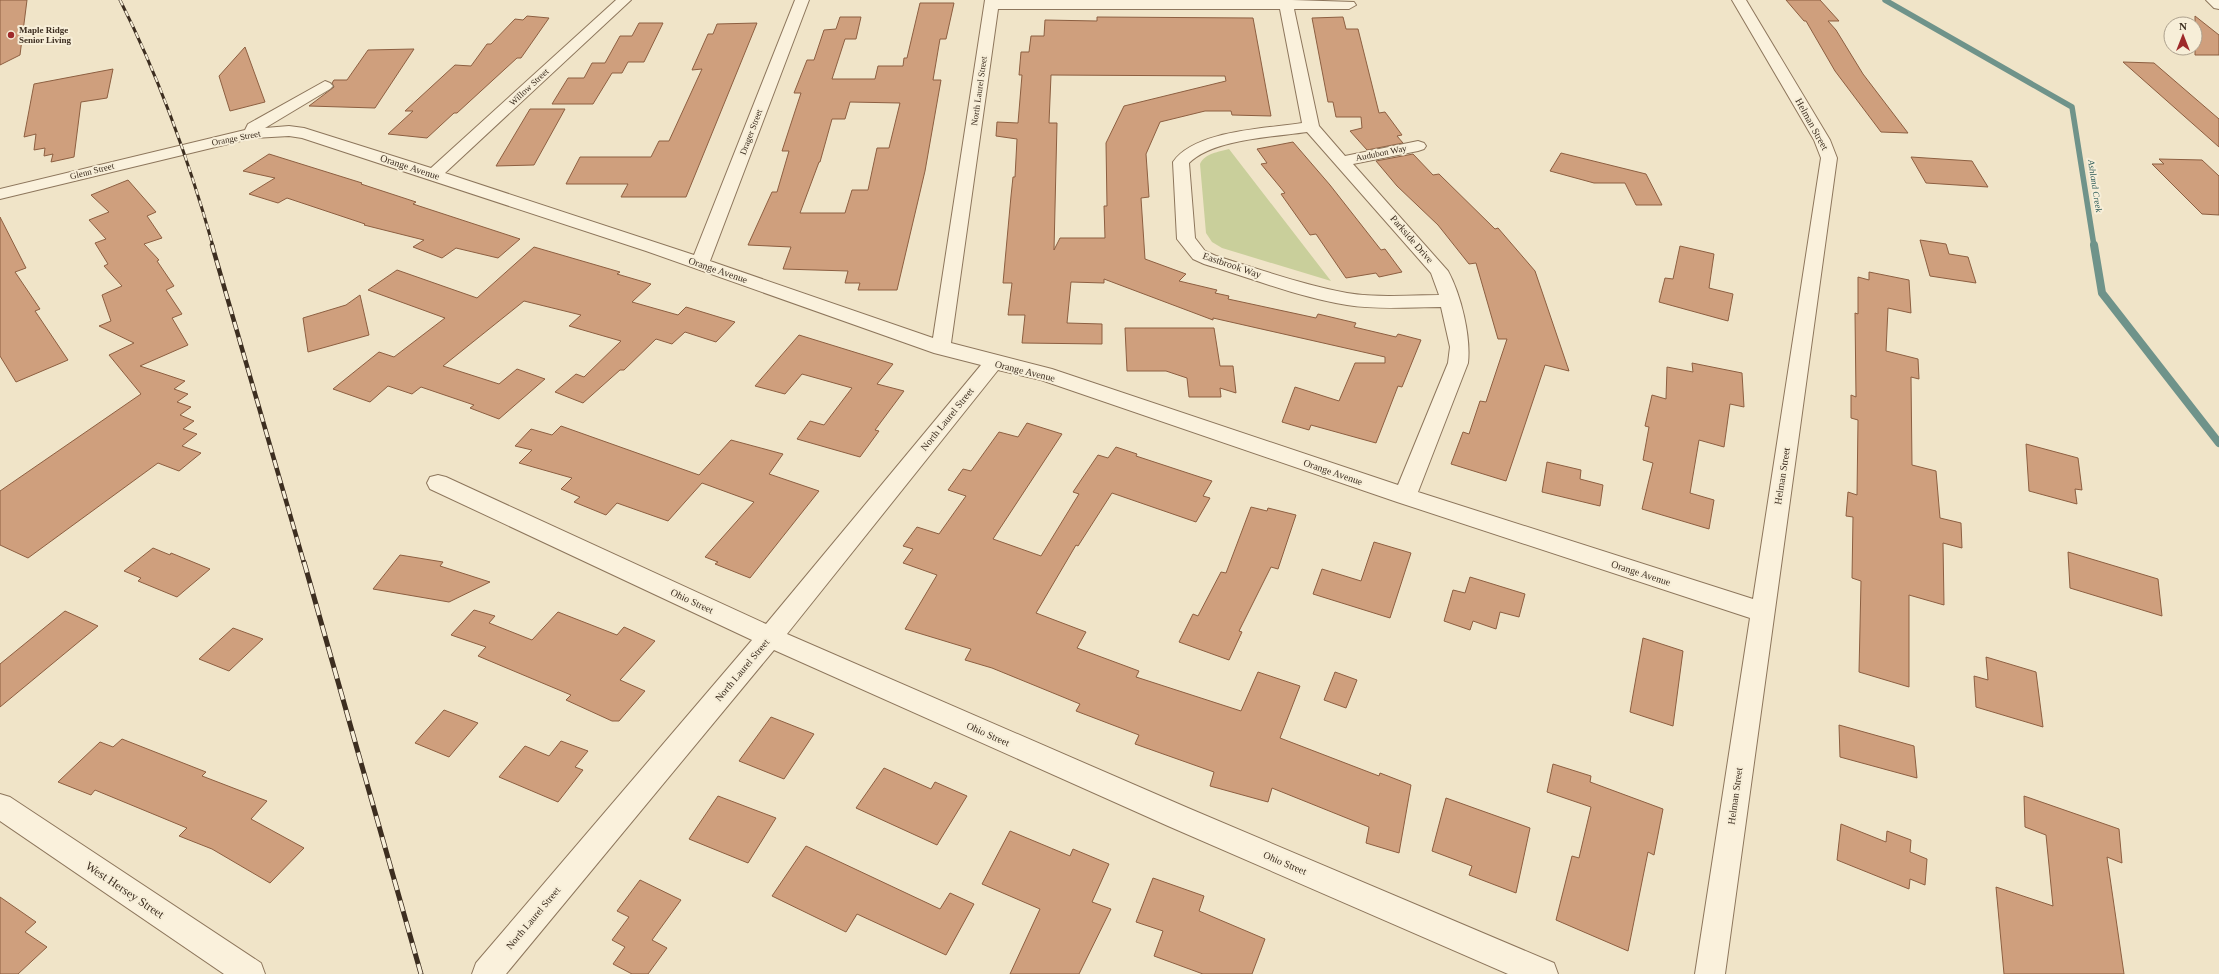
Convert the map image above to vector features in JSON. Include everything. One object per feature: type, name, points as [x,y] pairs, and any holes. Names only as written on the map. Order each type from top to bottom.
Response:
[{"type":"street","name":"Willow Street","points":[[434,175],[624,0]]},
{"type":"street","name":"Drager Street","points":[[700,263],[802,0]]},
{"type":"street","name":"Helman Street","points":[[1710,974],[1829,158],[1822,140],[1739,0]]},
{"type":"street","points":[[2213,0],[2219,5]]},
{"type":"street","points":[[992,3],[1285,3],[1349,5]]},
{"type":"street","name":"North Laurel Street","points":[[941,348],[992,3]]},
{"type":"street","points":[[1285,3],[1311,127]]},
{"type":"street","points":[[253,133],[254,127],[325,86]]},
{"type":"street","name":"Parkside Drive","points":[[1311,127],[1439,270],[1446,286],[1460,347],[1458,363],[1405,496]]},
{"type":"street","name":"Eastbrook Way","points":[[1311,127],[1216,141],[1192,151],[1181,162],[1186,239],[1191,248],[1210,260],[1320,293],[1348,299],[1375,301],[1449,301]]},
{"type":"street","name":"Orange Avenue","points":[[289,131],[304,132],[700,263],[941,348],[993,363],[1045,374],[1405,496],[1762,612]]},
{"type":"street","name":"Orange Street","points":[[183,149],[253,133],[289,131]]},
{"type":"street","name":"Audubon Way","points":[[1343,161],[1418,146]]},
{"type":"street","name":"Glenn Street","points":[[0,194],[183,149]]},
{"type":"street","name":"North Laurel Street","points":[[487,974],[604,832],[770,637],[993,363]]},
{"type":"street","name":"Ohio Street","points":[[438,483],[770,637],[1171,814],[1544,974]]},
{"type":"street","name":"West Hersey Street","points":[[0,806],[250,974]]},
{"type":"green space","points":[[1229,149],[1331,281],[1222,248],[1212,242],[1206,233],[1200,164],[1205,157]]},
{"type":"building","name":"Maple Ridge Senior Living","points":[[0,0],[27,0],[20,55],[0,65]]},
{"type":"building","points":[[1786,0],[1820,0],[1839,21],[1828,21],[1836,30],[1863,74],[1908,133],[1881,132],[1835,71],[1806,21],[1804,21]]},
{"type":"building","points":[[920,3],[954,3],[946,39],[940,39],[933,80],[941,80],[925,171],[897,290],[858,290],[860,283],[845,283],[848,271],[783,269],[791,247],[748,245],[772,192],[777,192],[789,151],[782,151],[801,93],[794,93],[807,60],[814,60],[824,30],[836,29],[840,17],[861,17],[856,39],[845,39],[832,79],[875,79],[878,66],[903,66],[904,58],[907,58]],"holes":[[[850,102],[900,103],[889,148],[877,148],[868,190],[852,190],[845,213],[800,213],[820,162],[832,119],[845,119]]]},
{"type":"building","points":[[527,16],[549,18],[521,58],[517,58],[457,113],[454,113],[427,138],[388,134],[413,111],[405,111],[455,65],[471,66],[487,44],[491,44],[515,19],[523,20]]},
{"type":"building","points":[[1097,17],[1253,18],[1271,116],[1232,115],[1231,111],[1205,111],[1160,122],[1146,154],[1149,197],[1141,198],[1145,259],[1186,274],[1179,281],[1217,290],[1215,293],[1229,296],[1228,299],[1316,318],[1318,314],[1356,323],[1354,327],[1396,337],[1398,334],[1421,340],[1402,387],[1398,386],[1376,443],[1311,425],[1309,430],[1282,422],[1295,387],[1339,401],[1355,363],[1385,363],[1385,357],[1213,318],[1213,320],[1104,279],[1104,283],[1071,282],[1067,323],[1102,324],[1102,344],[1022,343],[1025,315],[1008,315],[1012,283],[1003,283],[1013,177],[1015,177],[1017,139],[996,136],[997,122],[1018,123],[1022,75],[1019,75],[1021,52],[1029,52],[1031,36],[1044,36],[1045,20],[1097,21]],"holes":[[[1051,75],[1225,76],[1226,81],[1124,106],[1106,143],[1107,206],[1104,206],[1105,238],[1060,238],[1054,250],[1057,123],[1049,123]]]},
{"type":"building","points":[[1343,17],[1346,29],[1358,29],[1379,113],[1385,112],[1402,135],[1397,136],[1403,143],[1367,150],[1350,131],[1362,128],[1361,117],[1336,117],[1333,102],[1328,102],[1312,18]]},
{"type":"building","points":[[2203,22],[2219,35],[2219,55],[2203,55]]},
{"type":"building","points":[[639,23],[663,23],[644,62],[628,62],[622,73],[612,73],[593,104],[552,104],[568,78],[584,78],[592,63],[605,63],[620,36],[632,36]]},
{"type":"building","points":[[757,23],[686,197],[621,197],[628,184],[566,184],[580,157],[651,157],[659,141],[669,141],[702,69],[692,70],[708,34],[713,34],[717,24]]},
{"type":"building","points":[[245,47],[265,102],[230,111],[219,76]]},
{"type":"building","points":[[414,49],[375,108],[309,106],[334,87],[332,83],[334,80],[347,80],[368,50]]},
{"type":"building","points":[[2123,62],[2154,63],[2219,119],[2219,147]]},
{"type":"building","points":[[113,69],[107,98],[81,102],[74,157],[51,162],[53,154],[44,156],[45,148],[34,150],[36,134],[24,137],[34,84]]},
{"type":"building","points":[[530,109],[565,109],[534,165],[496,166]]},
{"type":"building","points":[[1293,142],[1330,185],[1381,250],[1385,249],[1402,272],[1379,277],[1376,273],[1346,278],[1316,234],[1310,235],[1281,194],[1285,193],[1261,164],[1267,163],[1257,149]]},
{"type":"building","points":[[1561,153],[1646,174],[1662,205],[1636,205],[1625,183],[1594,183],[1550,171]]},
{"type":"building","points":[[269,154],[362,183],[361,184],[416,202],[413,204],[520,239],[498,258],[456,248],[442,258],[413,247],[424,240],[364,225],[365,224],[287,198],[278,203],[249,194],[275,178],[243,171]]},
{"type":"building","points":[[1413,154],[1433,175],[1439,174],[1495,229],[1498,228],[1535,271],[1569,371],[1545,365],[1506,481],[1451,464],[1463,432],[1469,434],[1480,401],[1486,402],[1507,339],[1498,339],[1476,263],[1469,264],[1438,225],[1397,186],[1376,161]]},
{"type":"building","points":[[1911,157],[1972,161],[1988,187],[1926,183]]},
{"type":"building","points":[[2159,159],[2202,160],[2219,176],[2219,215],[2202,214],[2152,164],[2164,164]]},
{"type":"building","points":[[128,180],[156,212],[147,216],[162,238],[144,244],[159,260],[157,261],[174,286],[166,290],[182,314],[172,318],[188,345],[140,366],[185,381],[174,389],[188,394],[177,402],[191,407],[180,415],[194,421],[183,429],[197,434],[182,446],[201,453],[179,471],[158,463],[28,558],[0,545],[0,491],[141,394],[109,355],[134,343],[99,326],[111,321],[102,295],[122,286],[104,266],[108,264],[95,243],[106,239],[89,220],[109,212],[91,195]]},
{"type":"building","points":[[0,217],[26,268],[15,272],[40,309],[35,311],[68,360],[16,382],[0,356]]},
{"type":"building","points":[[1920,240],[1946,244],[1949,254],[1968,257],[1976,283],[1930,276]]},
{"type":"building","points":[[1680,246],[1714,254],[1709,288],[1733,294],[1728,321],[1659,302],[1665,278],[1673,279]]},
{"type":"building","points":[[534,247],[620,272],[617,274],[651,284],[632,302],[678,315],[686,307],[735,322],[716,342],[685,332],[672,344],[656,339],[624,370],[620,370],[583,403],[555,392],[576,374],[584,377],[621,341],[569,326],[581,315],[524,301],[443,366],[499,384],[517,369],[545,379],[499,419],[470,408],[474,405],[421,387],[412,394],[388,386],[370,402],[333,389],[379,352],[394,357],[445,318],[368,290],[397,270],[477,298]]},
{"type":"building","points":[[1869,272],[1909,280],[1911,313],[1888,308],[1886,351],[1918,359],[1919,379],[1911,377],[1912,465],[1936,471],[1940,518],[1961,523],[1962,548],[1943,543],[1944,605],[1909,595],[1909,687],[1859,672],[1861,581],[1852,578],[1853,517],[1846,516],[1848,492],[1857,495],[1858,420],[1851,418],[1851,395],[1856,397],[1855,313],[1858,314],[1858,277],[1869,280]]},
{"type":"building","points":[[360,295],[369,335],[308,352],[303,318],[346,305]]},
{"type":"building","points":[[1125,328],[1214,328],[1220,366],[1233,366],[1236,393],[1220,388],[1221,397],[1189,397],[1187,378],[1166,371],[1127,371]]},
{"type":"building","points":[[799,335],[893,364],[877,384],[904,391],[875,430],[879,431],[860,457],[797,439],[810,421],[824,425],[852,388],[802,374],[785,394],[755,386]]},
{"type":"building","points":[[1692,363],[1742,373],[1744,407],[1730,404],[1724,447],[1699,440],[1690,493],[1714,500],[1709,529],[1642,509],[1653,463],[1643,460],[1649,427],[1645,426],[1652,395],[1666,399],[1667,367],[1693,372]]},
{"type":"building","points":[[1027,423],[1062,434],[993,539],[1041,556],[1079,494],[1073,492],[1098,455],[1108,458],[1116,447],[1137,454],[1136,456],[1212,481],[1203,496],[1210,498],[1196,522],[1112,493],[1078,546],[1076,545],[1036,613],[1086,632],[1077,648],[1139,671],[1136,677],[1241,711],[1258,672],[1300,686],[1280,738],[1379,776],[1380,773],[1411,785],[1399,853],[1366,843],[1369,827],[1272,788],[1268,802],[1210,786],[1214,772],[1135,744],[1139,735],[1076,711],[1080,704],[992,668],[965,660],[971,649],[905,629],[937,575],[903,563],[913,549],[903,546],[917,527],[939,534],[966,496],[948,490],[963,469],[971,471],[999,432],[1018,437]]},
{"type":"building","points":[[561,426],[699,475],[731,440],[783,454],[769,474],[819,491],[750,578],[715,564],[718,562],[705,557],[754,502],[702,483],[668,521],[617,503],[606,515],[574,502],[580,497],[561,489],[572,478],[519,463],[532,450],[515,446],[531,429],[552,435]]},
{"type":"building","points":[[2026,444],[2078,458],[2082,490],[2075,489],[2077,504],[2029,491]]},
{"type":"building","points":[[1547,462],[1581,470],[1580,479],[1603,485],[1600,506],[1542,492]]},
{"type":"building","points":[[1251,507],[1267,511],[1268,508],[1296,515],[1278,569],[1271,567],[1239,631],[1242,632],[1229,660],[1179,642],[1193,614],[1198,616],[1221,572],[1226,573]]},
{"type":"building","points":[[1374,542],[1411,553],[1390,618],[1313,594],[1322,569],[1361,581]]},
{"type":"building","points":[[153,548],[170,555],[171,553],[210,569],[177,597],[138,581],[141,578],[124,571]]},
{"type":"building","points":[[2068,552],[2158,579],[2162,616],[2070,588]]},
{"type":"building","points":[[400,555],[443,562],[440,566],[490,582],[449,602],[373,589]]},
{"type":"building","points":[[1470,577],[1525,594],[1519,617],[1500,612],[1496,629],[1473,621],[1470,630],[1444,621],[1453,590],[1465,593]]},
{"type":"building","points":[[474,610],[495,616],[489,623],[532,640],[558,612],[617,635],[624,627],[655,641],[620,680],[645,691],[619,721],[612,721],[566,700],[571,695],[478,656],[486,647],[451,635]]},
{"type":"building","points":[[65,611],[98,626],[0,707],[0,664]]},
{"type":"building","points":[[233,628],[263,639],[229,671],[199,659]]},
{"type":"building","points":[[1643,638],[1683,651],[1673,726],[1630,712]]},
{"type":"building","points":[[1986,657],[2036,672],[2043,727],[1976,707],[1974,676],[1988,680]]},
{"type":"building","points":[[1335,672],[1357,680],[1346,708],[1324,700]]},
{"type":"building","points":[[444,710],[478,723],[449,757],[415,743]]},
{"type":"building","points":[[771,717],[814,734],[784,779],[739,761]]},
{"type":"building","points":[[1839,725],[1914,746],[1917,778],[1840,757]]},
{"type":"building","points":[[122,739],[206,772],[202,776],[267,801],[251,819],[304,848],[270,883],[212,849],[179,836],[187,828],[95,790],[91,795],[58,782],[100,742],[113,747]]},
{"type":"building","points":[[561,741],[588,751],[575,767],[583,770],[558,802],[499,777],[525,746],[549,756]]},
{"type":"building","points":[[1553,764],[1591,776],[1590,782],[1663,809],[1654,855],[1648,852],[1628,951],[1556,920],[1572,856],[1579,858],[1591,807],[1547,792]]},
{"type":"building","points":[[884,768],[931,789],[935,782],[967,796],[937,845],[856,808]]},
{"type":"building","points":[[718,796],[776,818],[748,863],[689,839]]},
{"type":"building","points":[[2024,796],[2119,829],[2122,863],[2107,857],[2124,974],[2004,974],[1996,887],[2053,906],[2046,835],[2025,827]]},
{"type":"building","points":[[1446,798],[1530,828],[1516,893],[1469,875],[1472,866],[1432,851]]},
{"type":"building","points":[[1841,824],[1886,842],[1887,831],[1911,840],[1910,852],[1927,859],[1925,885],[1910,879],[1909,889],[1837,860]]},
{"type":"building","points":[[1010,831],[1070,856],[1073,849],[1109,864],[1092,902],[1111,909],[1079,974],[1010,974],[1040,909],[982,884]]},
{"type":"building","points":[[806,846],[940,909],[950,893],[974,904],[946,955],[857,914],[846,932],[772,896]]},
{"type":"building","points":[[1153,878],[1204,896],[1199,911],[1265,939],[1252,974],[1203,974],[1154,956],[1163,931],[1136,922]]},
{"type":"building","points":[[640,880],[681,900],[652,940],[667,948],[648,974],[632,974],[613,964],[625,947],[612,940],[629,917],[617,911]]},
{"type":"building","points":[[0,897],[36,922],[25,932],[47,947],[18,974],[0,974]]},
{"type":"waterway","name":"Ashland Creek","points":[[1885,0],[2072,107],[2094,246]]},
{"type":"waterway","name":"Ashland Creek","points":[[2094,245],[2102,293],[2219,443]]},
{"type":"railway","points":[[120,0],[161,90],[184,152],[213,246]]},
{"type":"railway","points":[[212,245],[304,563]]},
{"type":"railway","points":[[304,562],[421,974]]},
{"type":"place","name":"Maple Ridge Senior Living","points":[[11,35]]}]
